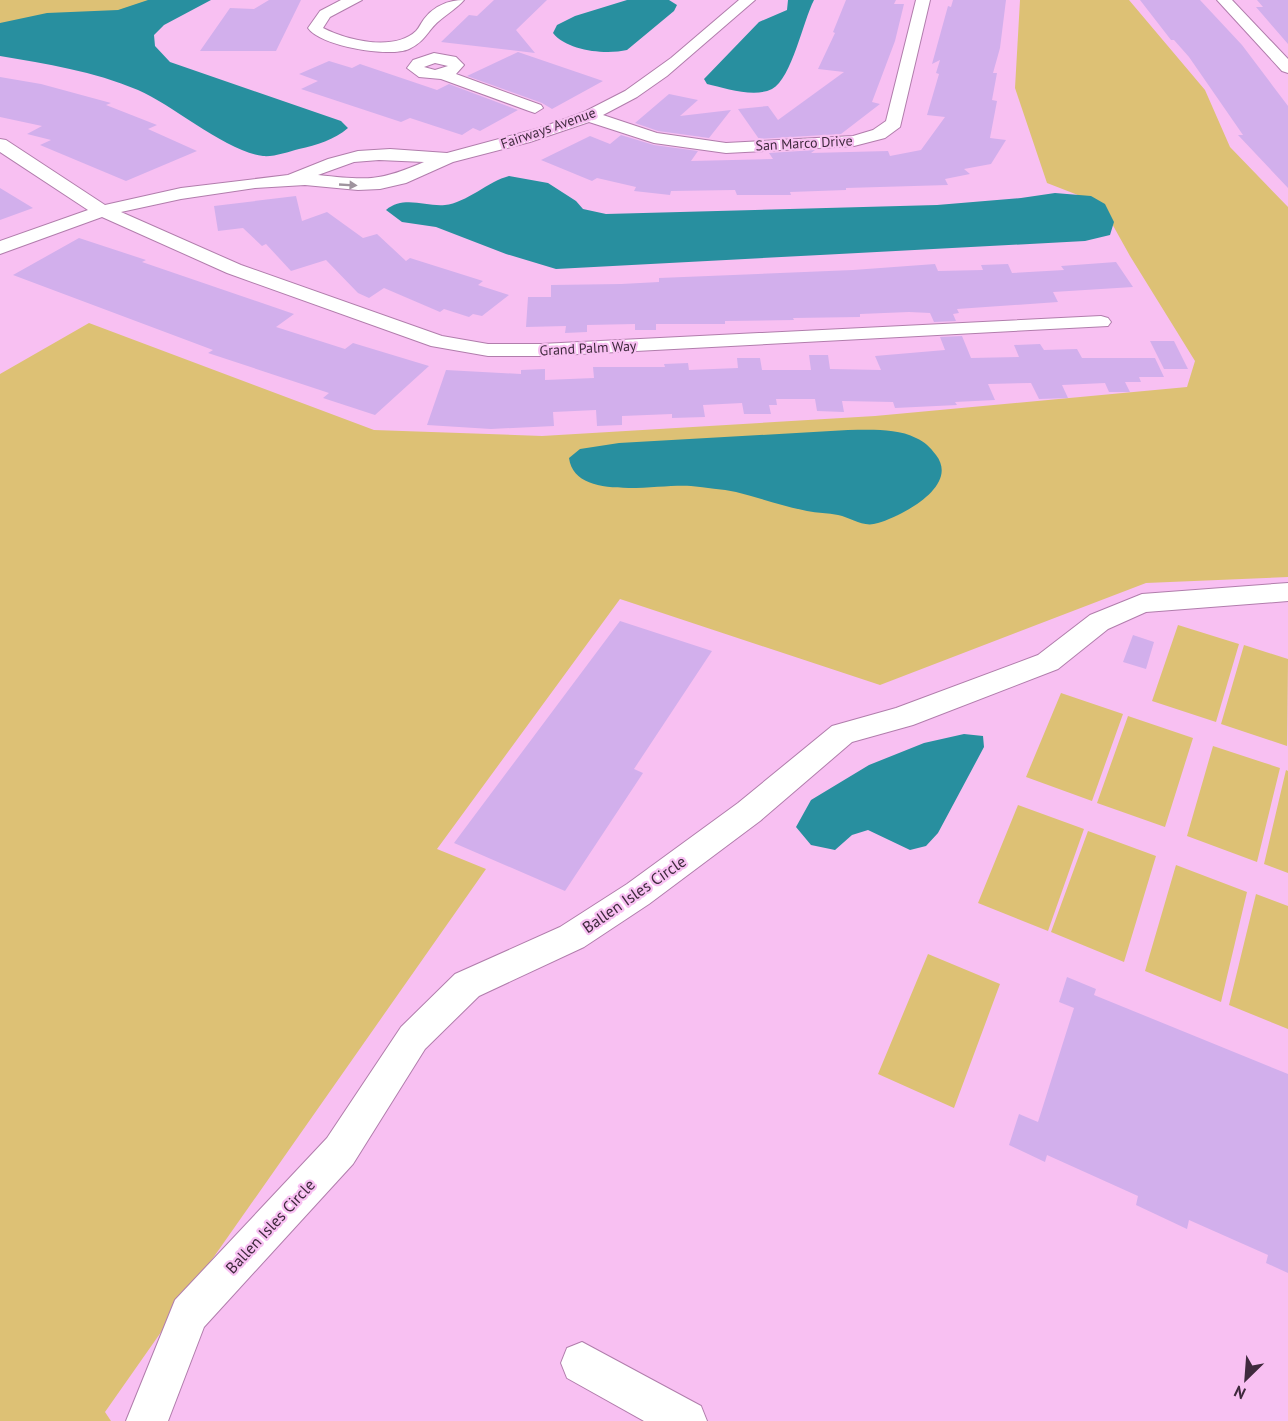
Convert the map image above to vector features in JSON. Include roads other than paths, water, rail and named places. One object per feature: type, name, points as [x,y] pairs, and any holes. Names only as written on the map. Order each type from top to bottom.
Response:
[{"type":"street","points":[[355,0],[343,4],[318,20],[315,28],[318,32],[358,46],[403,46],[422,34],[431,20],[453,2]]},
{"type":"street","points":[[431,0],[453,2]]},
{"type":"street","name":"Fairways Avenue","points":[[0,248],[101,210],[200,189],[298,179],[351,186],[382,184],[399,180],[456,156],[530,137],[588,116],[630,95],[652,80],[748,0]]},
{"type":"street","name":"San Marco Drive","points":[[588,116],[654,138],[701,146],[749,147],[839,142],[868,138],[888,129],[894,123],[923,0]]},
{"type":"street","points":[[1224,0],[1288,68]]},
{"type":"street","points":[[403,46],[423,60],[416,65],[417,71],[442,74],[535,108]]},
{"type":"street","name":"Grand Palm Way","points":[[0,144],[101,210],[224,264],[416,336],[479,349],[541,350],[1101,322]]},
{"type":"street","name":"Fairways Avenue","points":[[269,182],[296,177],[359,156],[456,156]]},
{"type":"street","name":"Ballen Isles Circle","points":[[147,1421],[189,1314],[340,1151],[413,1038],[467,985],[572,937],[638,894],[748,812],[842,734],[903,717],[1048,662],[1099,622],[1142,603],[1288,592]]},
{"type":"street","points":[[582,1363],[686,1421]]}]
